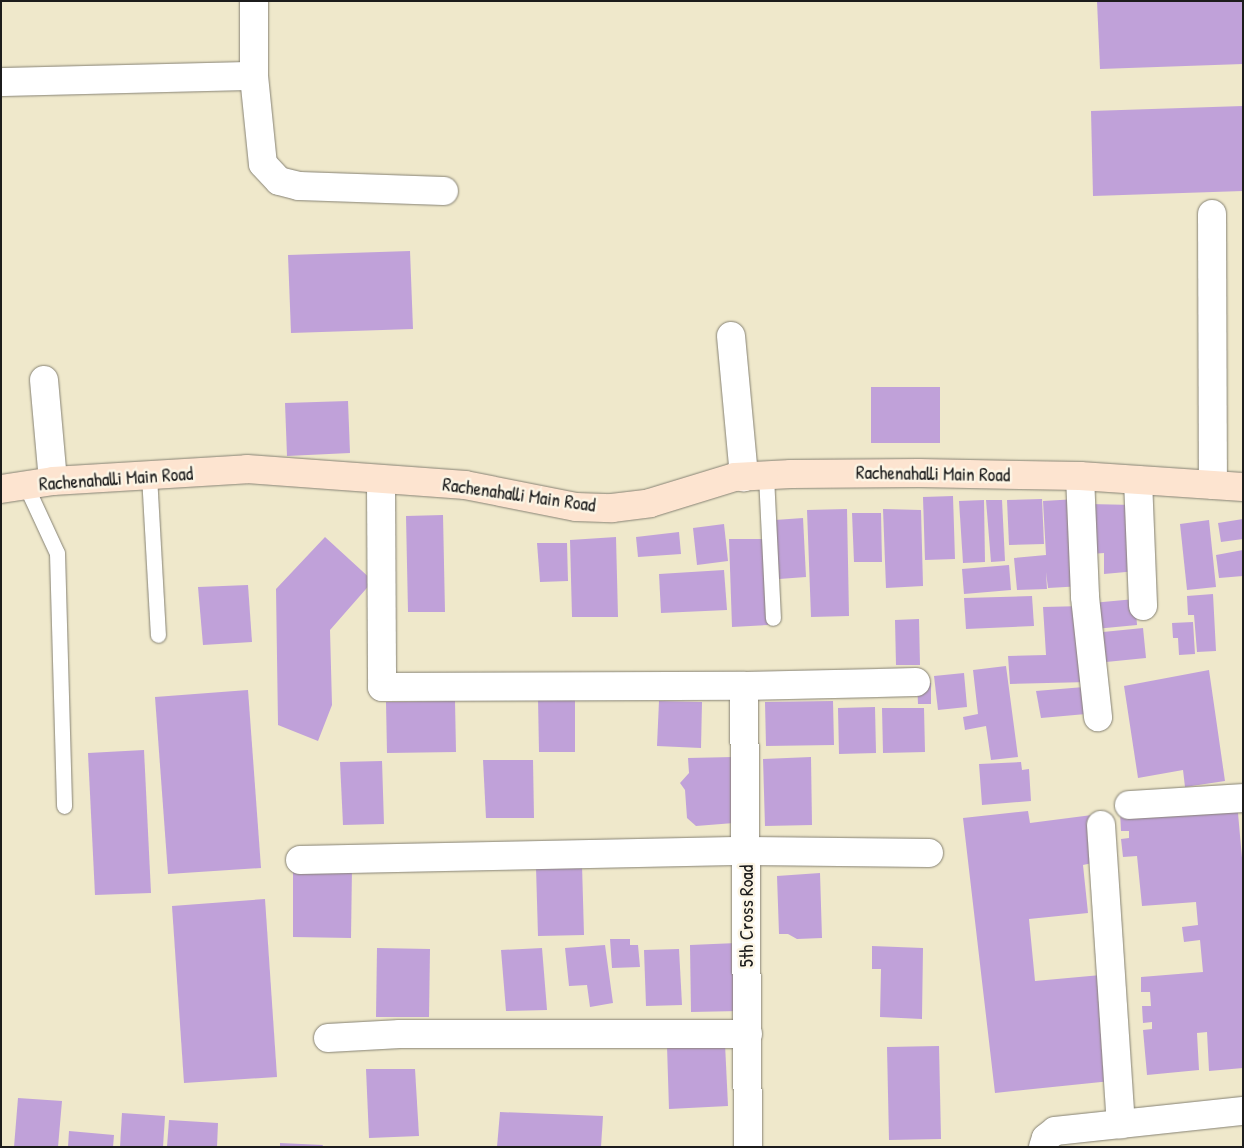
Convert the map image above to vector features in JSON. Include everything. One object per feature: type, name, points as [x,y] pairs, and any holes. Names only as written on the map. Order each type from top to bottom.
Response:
[{"type":"street","points":[[254,1],[254,76],[263,164],[279,181],[299,186],[444,191]]},
{"type":"street","points":[[1,82],[254,76]]},
{"type":"street","points":[[1212,214],[1213,485]]},
{"type":"street","points":[[731,336],[755,476]]},
{"type":"street","points":[[44,380],[53,480]]},
{"type":"street","name":"Rachenahalli Main Road","points":[[14,487],[53,480],[247,470],[381,481],[465,485],[576,507],[612,508],[650,503],[735,477],[755,476],[920,473],[1080,476],[1243,487]]},
{"type":"street","points":[[1080,476],[1085,597],[1098,717]]},
{"type":"street","points":[[1138,480],[1142,606]]},
{"type":"street","points":[[381,481],[382,687],[744,686],[916,682]]},
{"type":"street","name":"5th Cross Road","points":[[744,686],[747,851],[748,1147]]},
{"type":"street","points":[[1129,805],[1243,798]]},
{"type":"street","points":[[1100,825],[1121,1124]]},
{"type":"street","points":[[300,860],[747,851],[929,853]]},
{"type":"street","points":[[328,1038],[400,1034],[748,1034]]},
{"type":"street","points":[[1043,1147],[1046,1138],[1055,1131],[1243,1111]]},
{"type":"lane","points":[[148,475],[158,635]]},
{"type":"lane","points":[[755,476],[774,618]]},
{"type":"lane","points":[[14,487],[57,553],[64,806]]},
{"type":"building","points":[[1097,1],[1243,1],[1243,64],[1100,69]]},
{"type":"building","points":[[1243,106],[1243,191],[1093,196],[1091,111]]},
{"type":"building","points":[[410,251],[413,329],[291,333],[288,255]]},
{"type":"building","points":[[871,387],[940,387],[940,443],[871,443]]},
{"type":"building","points":[[348,401],[350,453],[287,456],[285,403]]},
{"type":"building","points":[[953,496],[955,559],[925,560],[923,497]]},
{"type":"building","points":[[1042,499],[1044,544],[1009,545],[1007,500]]},
{"type":"building","points":[[1077,499],[1083,586],[1048,588],[1046,572],[1047,589],[1017,590],[1014,558],[1046,555],[1043,501]]},
{"type":"building","points":[[984,500],[985,562],[963,563],[959,501]]},
{"type":"building","points":[[986,500],[1002,500],[1005,561],[991,562]]},
{"type":"building","points":[[1089,504],[1134,505],[1137,571],[1104,574],[1104,553],[1091,554]]},
{"type":"building","points":[[847,509],[849,616],[811,617],[807,510]]},
{"type":"building","points":[[883,509],[921,510],[923,586],[886,588]]},
{"type":"building","points":[[852,513],[881,513],[882,562],[854,562]]},
{"type":"building","points":[[443,515],[445,612],[408,612],[406,516]]},
{"type":"building","points":[[803,518],[806,577],[779,579],[775,520]]},
{"type":"building","points":[[1243,519],[1243,539],[1221,542],[1218,523]]},
{"type":"building","points":[[1209,520],[1216,587],[1187,590],[1180,524]]},
{"type":"building","points":[[724,524],[728,561],[697,565],[693,528]]},
{"type":"building","points":[[679,532],[681,554],[638,557],[636,537]]},
{"type":"building","points":[[325,537],[373,581],[330,630],[332,705],[318,741],[278,725],[276,589]]},
{"type":"building","points":[[616,537],[618,617],[572,617],[570,540]]},
{"type":"building","points":[[729,539],[765,539],[768,625],[732,627]]},
{"type":"building","points":[[537,543],[567,543],[568,581],[540,582]]},
{"type":"building","points":[[1243,550],[1243,576],[1219,578],[1216,555]]},
{"type":"building","points":[[1009,565],[1011,590],[964,594],[962,569]]},
{"type":"building","points":[[724,570],[727,610],[661,613],[659,574]]},
{"type":"building","points":[[248,585],[252,642],[203,645],[198,587]]},
{"type":"building","points":[[1213,594],[1216,651],[1197,652],[1194,615],[1188,615],[1187,596]]},
{"type":"building","points":[[1032,596],[1034,626],[966,629],[964,598]]},
{"type":"building","points":[[1135,599],[1137,625],[1095,629],[1092,603]]},
{"type":"building","points":[[1084,606],[1089,682],[1010,684],[1008,656],[1046,655],[1043,607]]},
{"type":"building","points":[[919,619],[920,665],[896,665],[895,620]]},
{"type":"building","points":[[1193,622],[1195,654],[1179,655],[1178,638],[1173,638],[1172,623]]},
{"type":"building","points":[[1143,628],[1146,658],[1106,662],[1103,632]]},
{"type":"building","points":[[1006,666],[1018,757],[991,760],[986,726],[965,730],[963,717],[978,714],[973,670]]},
{"type":"building","points":[[1209,670],[1225,781],[1185,787],[1183,770],[1138,778],[1124,686]]},
{"type":"building","points":[[964,673],[967,707],[938,710],[934,676]]},
{"type":"building","points":[[917,682],[931,683],[931,704],[918,704]]},
{"type":"building","points":[[1084,687],[1086,714],[1041,718],[1036,691]]},
{"type":"building","points":[[248,690],[261,868],[168,874],[155,697]]},
{"type":"building","points":[[575,697],[575,752],[539,752],[538,698]]},
{"type":"building","points":[[455,701],[456,752],[387,753],[386,702]]},
{"type":"building","points":[[659,701],[702,702],[701,748],[657,746]]},
{"type":"building","points":[[833,701],[834,745],[766,746],[765,702]]},
{"type":"building","points":[[875,707],[876,753],[839,754],[838,708]]},
{"type":"building","points":[[882,708],[924,708],[925,752],[883,753]]},
{"type":"building","points":[[144,750],[151,893],[95,895],[88,753]]},
{"type":"building","points":[[733,757],[734,823],[696,826],[687,818],[685,790],[680,783],[689,773],[688,758]]},
{"type":"building","points":[[811,757],[812,825],[765,826],[763,759]]},
{"type":"building","points":[[483,760],[533,760],[534,818],[486,818]]},
{"type":"building","points":[[382,761],[384,824],[343,825],[340,762]]},
{"type":"building","points":[[1021,762],[1022,770],[1029,769],[1031,801],[982,805],[979,764]]},
{"type":"building","points":[[1237,802],[1243,869],[1243,1068],[1209,1071],[1207,1032],[1197,1033],[1199,1070],[1147,1075],[1143,1030],[1152,1029],[1152,1022],[1143,1023],[1142,1006],[1151,1006],[1150,992],[1141,992],[1141,977],[1203,972],[1200,940],[1184,942],[1182,927],[1198,925],[1196,902],[1142,906],[1137,856],[1123,857],[1121,839],[1129,838],[1129,831],[1121,831],[1120,811]]},
{"type":"building","points":[[1028,811],[1030,823],[1092,815],[1097,862],[1083,865],[1088,913],[1029,919],[1035,981],[1101,975],[1111,1081],[995,1093],[963,818]]},
{"type":"building","points":[[582,865],[584,935],[538,936],[536,867]]},
{"type":"building","points":[[293,866],[352,867],[351,938],[293,937]]},
{"type":"building","points":[[820,873],[822,938],[797,939],[788,934],[779,934],[777,876]]},
{"type":"building","points":[[265,899],[277,1077],[184,1083],[172,906]]},
{"type":"building","points":[[610,939],[630,939],[630,945],[638,945],[640,967],[612,968]]},
{"type":"building","points":[[737,943],[739,1011],[691,1012],[690,945]]},
{"type":"building","points":[[605,945],[613,1003],[590,1007],[587,985],[569,986],[565,948]]},
{"type":"building","points":[[872,946],[923,948],[922,1019],[880,1017],[881,969],[872,969]]},
{"type":"building","points":[[377,948],[430,949],[429,1017],[376,1017]]},
{"type":"building","points":[[542,948],[547,1010],[506,1011],[501,950]]},
{"type":"building","points":[[679,949],[682,1005],[646,1006],[644,950]]},
{"type":"building","points":[[725,1044],[728,1106],[669,1109],[667,1046]]},
{"type":"building","points":[[939,1046],[941,1139],[889,1140],[887,1047]]},
{"type":"building","points":[[366,1069],[415,1069],[419,1136],[369,1138]]},
{"type":"building","points":[[18,1098],[62,1101],[58,1147],[14,1147]]},
{"type":"building","points":[[500,1112],[603,1116],[601,1147],[497,1147]]},
{"type":"building","points":[[122,1113],[165,1116],[163,1147],[120,1147]]},
{"type":"building","points":[[169,1120],[218,1123],[217,1147],[167,1147]]},
{"type":"building","points":[[69,1131],[114,1135],[113,1147],[68,1147]]},
{"type":"building","points":[[280,1143],[323,1145],[322,1147],[280,1147]]}]
